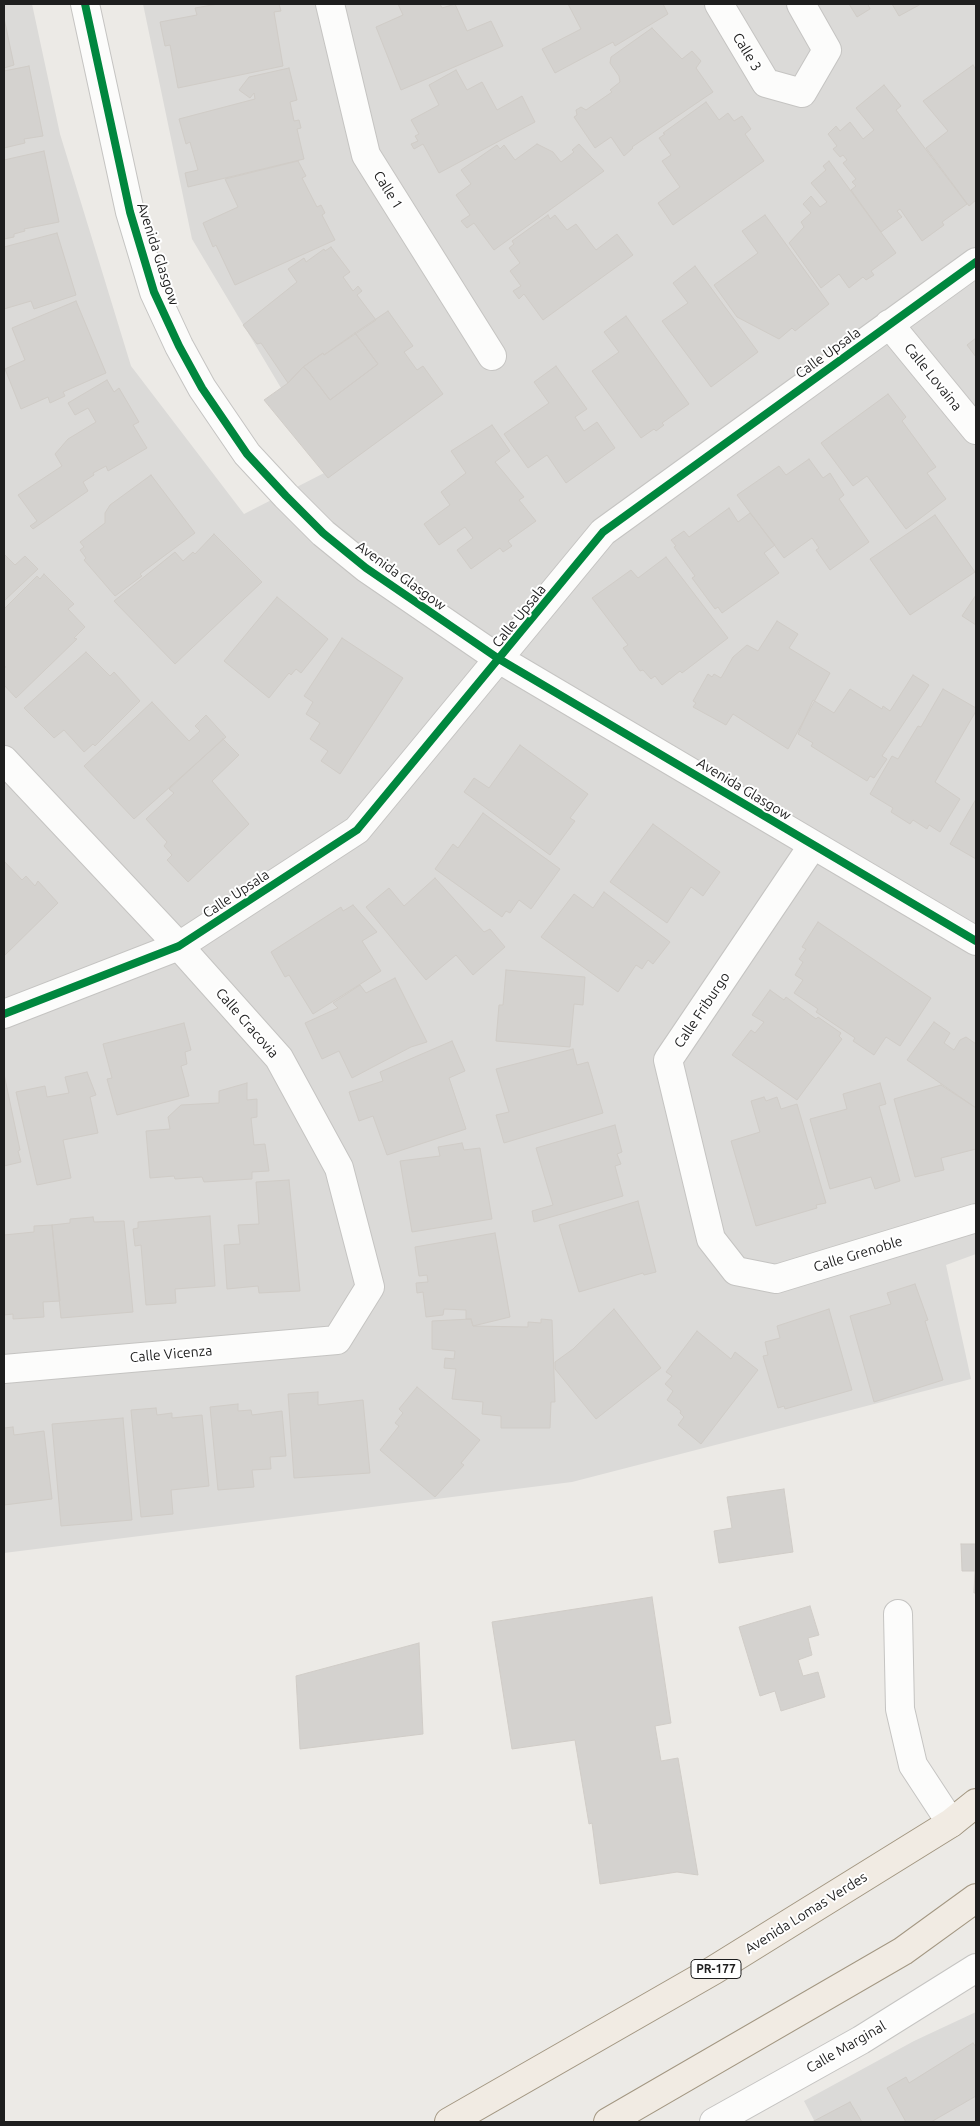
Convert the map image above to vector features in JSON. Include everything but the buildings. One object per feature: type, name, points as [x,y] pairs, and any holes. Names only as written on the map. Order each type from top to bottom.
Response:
[{"type":"main road","name":"Avenida Lomas Verdes","points":[[449,2122],[714,1970],[951,1823],[976,1803]]},
{"type":"main road","points":[[608,2122],[903,1951],[976,1898]]},
{"type":"street","name":"Avenida Glasgow","points":[[85,4],[133,221],[154,292],[179,346],[202,388],[246,454],[323,533],[393,587],[500,659],[976,941]]},
{"type":"street","name":"Calle 1","points":[[330,4],[366,155],[492,356]]},
{"type":"street","name":"Calle 3","points":[[718,4],[766,83],[802,93],[827,50],[801,4]]},
{"type":"street","name":"Calle Upsala","points":[[4,1014],[179,946],[356,830],[500,659],[603,532],[976,262]]},
{"type":"street","name":"Calle Lovaina","points":[[890,324],[976,430]]},
{"type":"street","name":"Calle Cracovia","points":[[4,760],[179,946],[279,1058],[338,1168],[370,1287],[338,1340]]},
{"type":"street","name":"Calle Friburgo","points":[[739,1272],[711,1239],[668,1060],[814,845]]},
{"type":"street","name":"Calle Grenoble","points":[[739,1272],[776,1279],[976,1218]]},
{"type":"street","name":"Calle Vicenza","points":[[4,1368],[338,1340]]},
{"type":"street","points":[[898,1614],[900,1709],[913,1765],[951,1823]]},
{"type":"street","name":"Calle Marginal","points":[[714,2122],[861,2040],[976,1968]]},
{"type":"shaded area","points":[[4,4],[32,4],[60,134],[131,366],[244,514],[330,470],[192,239],[143,4],[976,4],[976,1254],[946,1265],[971,1379],[572,1482],[4,1553]]},
{"type":"shaded area","points":[[976,2012],[976,2122],[815,2122],[804,2101],[914,2041]]},
{"type":"cycle path","points":[[85,4],[130,212],[154,292],[179,346],[202,388],[247,454],[286,496],[323,533],[366,568],[499,659],[976,941]]},
{"type":"cycle path","points":[[4,1014],[179,946],[357,830],[603,532],[976,262]]}]
